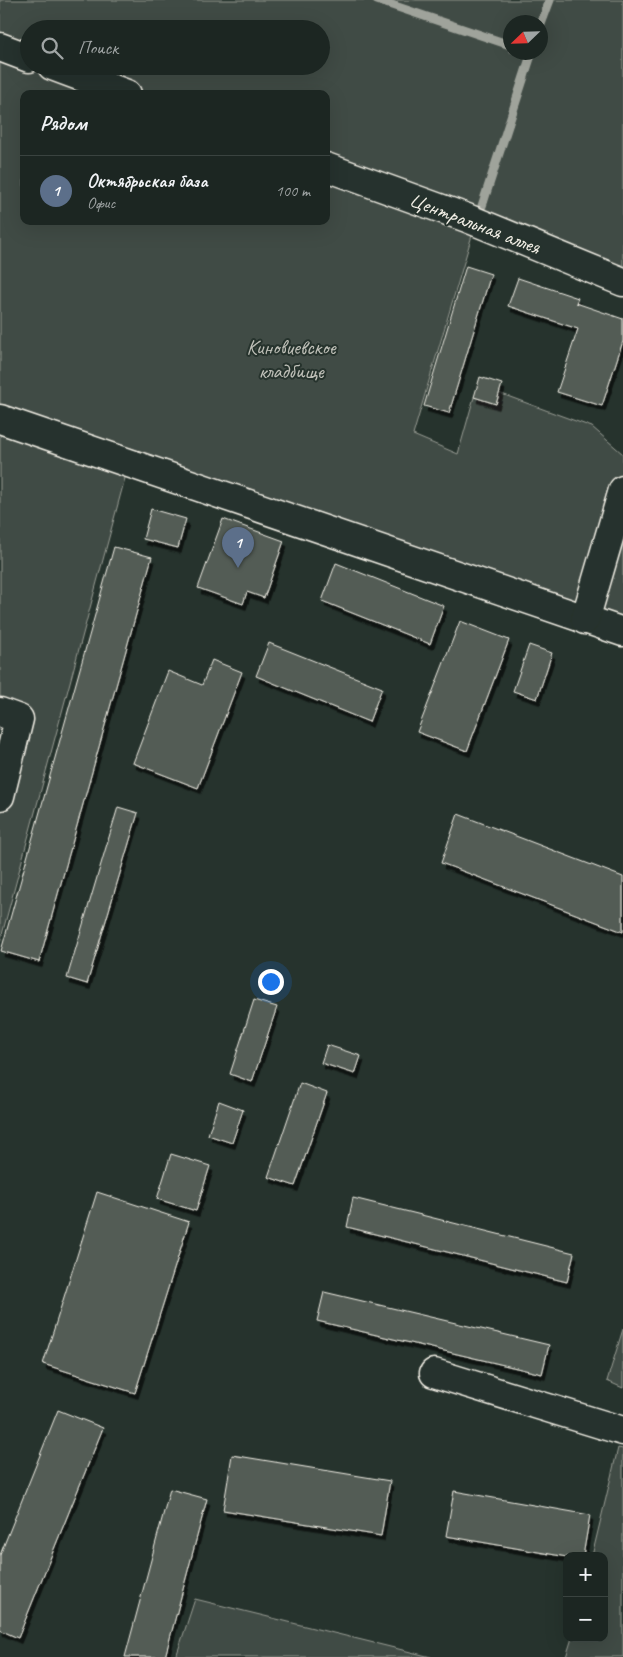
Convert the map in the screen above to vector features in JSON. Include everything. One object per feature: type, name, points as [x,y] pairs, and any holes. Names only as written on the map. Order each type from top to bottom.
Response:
[{"type":"street","points":[[0,47],[20,55]]},
{"type":"street","points":[[76,75],[116,90]]},
{"type":"street","name":"Центральная аллея","points":[[330,168],[467,218],[623,282]]},
{"type":"street","points":[[0,419],[623,632]]},
{"type":"street","points":[[585,620],[623,490]]},
{"type":"street","points":[[0,712],[19,718],[0,796]]},
{"type":"street","points":[[434,1373],[623,1430]]},
{"type":"green space","name":"Киновиевское кладбище","points":[[0,0],[623,0],[623,266],[478,215],[413,435],[458,454],[474,397],[496,404],[499,393],[592,427],[623,454],[623,623],[130,448],[125,478],[0,942]]},
{"type":"green space","points":[[623,1329],[623,1388],[607,1381]]},
{"type":"green space","points":[[618,1448],[623,1449],[623,1657],[566,1657],[571,1642],[608,1642],[608,1552],[593,1552]]},
{"type":"green space","points":[[195,1599],[431,1657],[176,1657]]},
{"type":"building","points":[[466,266],[491,274],[449,413],[424,406]]},
{"type":"building","points":[[518,278],[578,298],[576,303],[623,319],[623,341],[602,406],[557,392],[578,329],[508,306]]},
{"type":"building","points":[[480,377],[502,384],[496,404],[474,397]]},
{"type":"building","points":[[151,509],[186,519],[178,548],[143,539]]},
{"type":"building","points":[[223,519],[284,541],[264,598],[247,592],[243,604],[198,588]]},
{"type":"building","points":[[114,547],[152,557],[39,962],[1,951]]},
{"type":"building","points":[[336,563],[444,606],[430,644],[322,601]]},
{"type":"building","points":[[460,621],[509,640],[467,751],[417,732]]},
{"type":"building","points":[[269,643],[382,688],[369,722],[256,676]]},
{"type":"building","points":[[529,645],[552,653],[537,699],[513,691]]},
{"type":"building","points":[[212,660],[242,672],[198,788],[133,763],[168,671],[202,685]]},
{"type":"building","points":[[118,807],[138,813],[87,984],[67,978]]},
{"type":"building","points":[[458,814],[623,877],[623,932],[441,863]]},
{"type":"building","points":[[254,1000],[277,1007],[252,1082],[230,1074]]},
{"type":"building","points":[[327,1045],[361,1056],[355,1074],[321,1063]]},
{"type":"building","points":[[300,1083],[327,1093],[295,1186],[268,1177]]},
{"type":"building","points":[[219,1101],[243,1110],[232,1143],[208,1135]]},
{"type":"building","points":[[171,1154],[210,1166],[196,1211],[157,1199]]},
{"type":"building","points":[[97,1192],[189,1222],[135,1393],[43,1364]]},
{"type":"building","points":[[353,1198],[574,1253],[567,1282],[347,1227]]},
{"type":"building","points":[[324,1292],[549,1345],[542,1374],[317,1321]]},
{"type":"building","points":[[58,1410],[103,1428],[18,1638],[0,1630],[0,1555]]},
{"type":"building","points":[[232,1455],[390,1481],[381,1536],[223,1510]]},
{"type":"building","points":[[170,1489],[207,1499],[165,1657],[125,1657]]},
{"type":"building","points":[[454,1491],[590,1515],[584,1552],[563,1552],[563,1556],[446,1536]]},
{"type":"waterway","points":[[377,0],[503,43]]},
{"type":"waterway","points":[[544,15],[550,0]]},
{"type":"waterway","points":[[482,206],[529,60]]},
{"type":"place","name":"Октябрьская база","points":[[238,568]]}]
